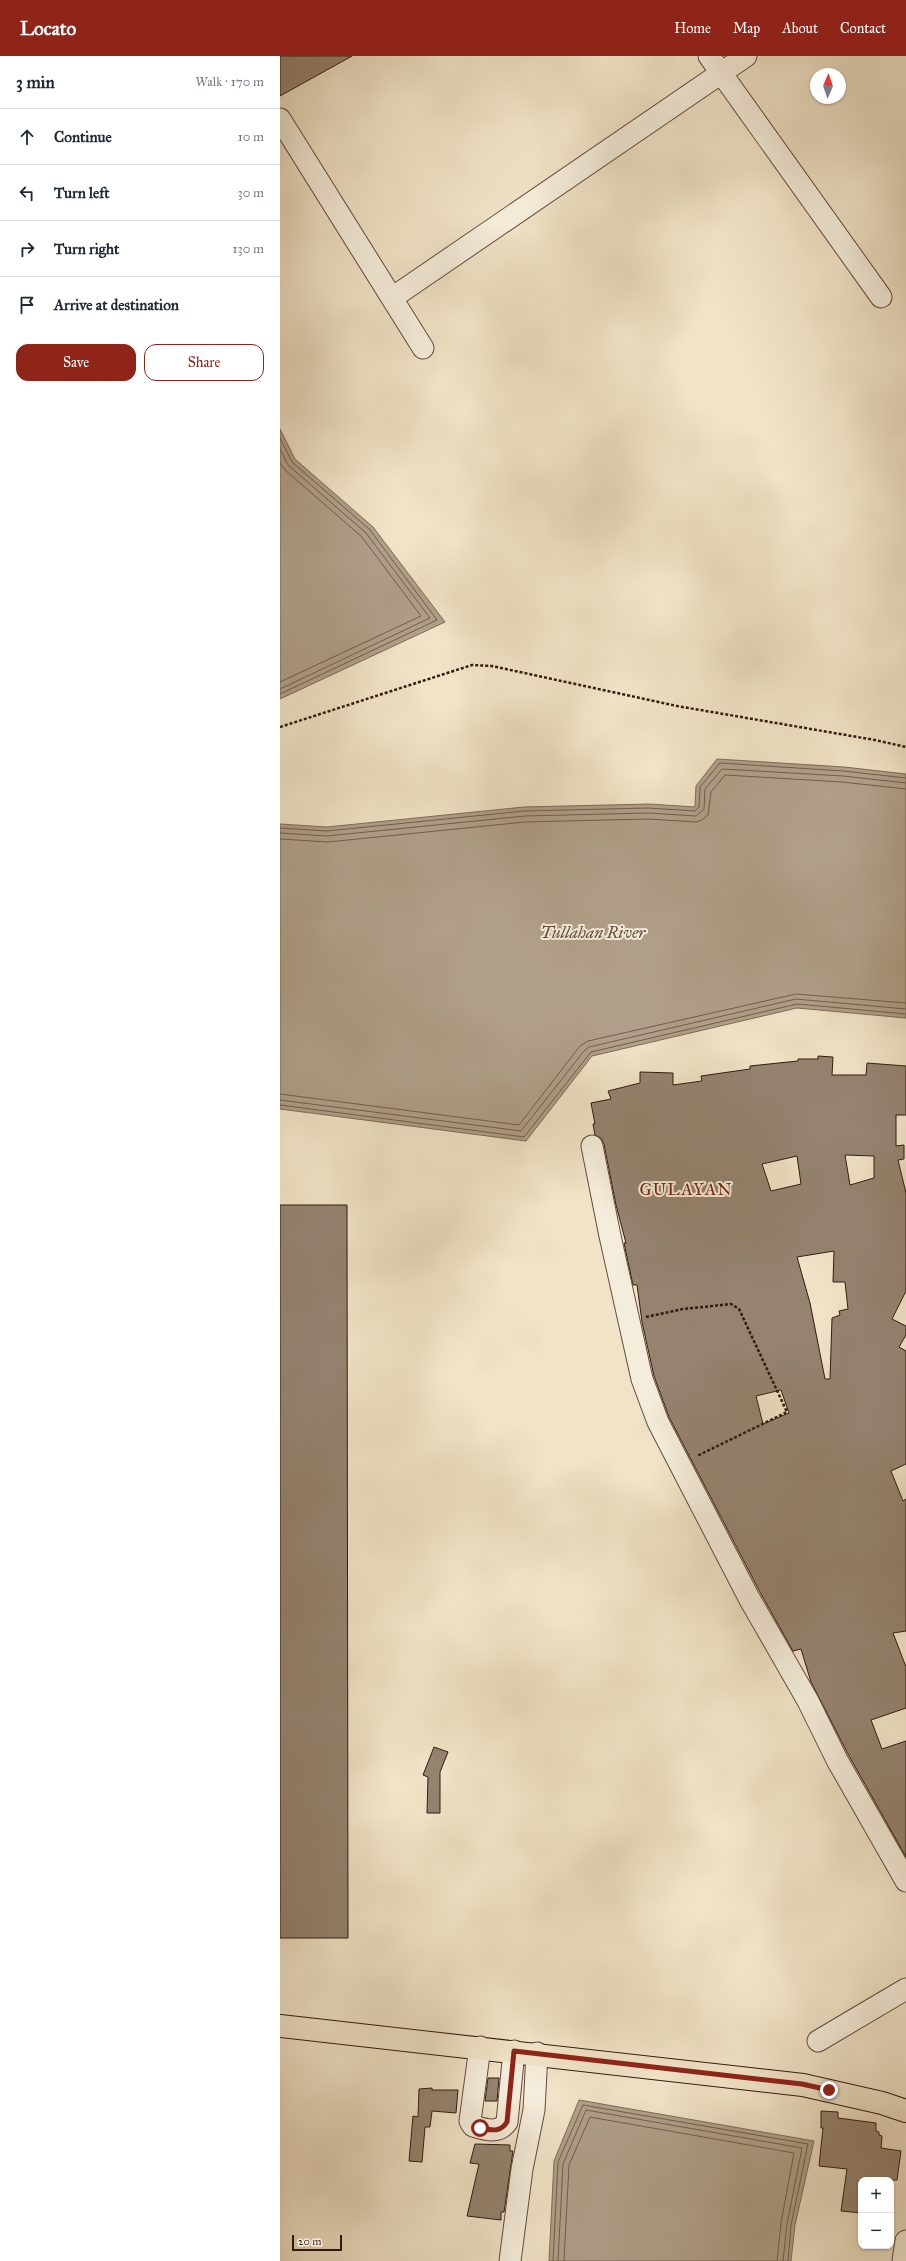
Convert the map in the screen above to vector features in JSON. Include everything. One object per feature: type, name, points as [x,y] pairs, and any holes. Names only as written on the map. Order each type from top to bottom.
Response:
[{"type":"main road","points":[[280,2026],[537,2053],[802,2084],[882,2103],[906,2111]]},
{"type":"street","points":[[709,56],[720,74],[881,297]]},
{"type":"street","points":[[392,298],[615,143],[746,56]]},
{"type":"street","points":[[280,119],[423,348]]},
{"type":"street","points":[[592,1146],[628,1321],[642,1379],[658,1422],[749,1598],[808,1701],[836,1760],[906,1881]]},
{"type":"street","points":[[818,2041],[906,1989]]},
{"type":"street","points":[[480,2047],[470,2121],[473,2126],[498,2130],[503,2128],[507,2122],[514,2051]]},
{"type":"street","points":[[510,2261],[522,2169],[534,2110],[537,2053]]},
{"type":"street","points":[[903,2261],[906,2241]]},
{"type":"path","points":[[280,727],[472,665],[492,666],[677,706],[875,740],[906,747]]},
{"type":"path","points":[[628,1321],[683,1309],[731,1304],[739,1309],[787,1412],[680,1464]]},
{"type":"water","points":[[280,429],[295,459],[373,527],[445,622],[280,699]]},
{"type":"water","name":"Tullahan River","points":[[717,759],[844,767],[906,774],[906,1018],[797,1008],[592,1056],[526,1141],[280,1109],[280,824],[327,827],[524,807],[649,804],[695,807],[696,786]]},
{"type":"water","points":[[579,2100],[814,2141],[795,2225],[791,2261],[549,2261],[554,2161]]},
{"type":"building","points":[[280,56],[352,56],[280,96]]},
{"type":"building","points":[[818,1056],[833,1057],[832,1075],[866,1075],[867,1063],[906,1066],[906,1115],[896,1115],[896,1146],[904,1145],[904,1159],[898,1160],[906,1193],[906,1291],[892,1319],[906,1326],[906,1335],[899,1347],[906,1351],[906,1464],[891,1471],[903,1501],[906,1499],[906,1631],[893,1633],[906,1667],[906,1708],[871,1720],[882,1749],[906,1741],[906,1857],[848,1754],[811,1682],[801,1649],[793,1651],[760,1592],[669,1417],[654,1376],[642,1322],[637,1285],[633,1285],[624,1243],[626,1243],[616,1205],[604,1144],[601,1138],[595,1135],[593,1124],[595,1124],[591,1103],[611,1099],[608,1091],[640,1083],[640,1072],[673,1073],[673,1085],[702,1081],[701,1076],[750,1069],[750,1066],[798,1061],[798,1059],[818,1059]],"holes":[[[845,1155],[874,1156],[874,1178],[850,1185]],[[797,1156],[801,1184],[771,1191],[762,1164]],[[834,1251],[833,1282],[845,1282],[848,1309],[839,1311],[840,1315],[832,1318],[830,1379],[825,1379],[810,1303],[797,1257]],[[781,1390],[789,1413],[763,1424],[756,1396]]]},
{"type":"building","points":[[280,1205],[347,1205],[348,1938],[280,1938]]},
{"type":"building","points":[[434,1747],[448,1752],[440,1772],[440,1813],[427,1813],[428,1777],[423,1775]]},
{"type":"building","points":[[488,2078],[499,2078],[497,2101],[485,2101]]},
{"type":"building","points":[[432,2088],[432,2090],[458,2090],[456,2113],[432,2111],[430,2127],[425,2127],[422,2162],[409,2161],[413,2116],[418,2117],[419,2089]]},
{"type":"building","points":[[821,2111],[838,2112],[838,2118],[876,2123],[876,2131],[882,2136],[881,2148],[901,2151],[897,2180],[894,2180],[894,2177],[858,2177],[858,2213],[841,2211],[847,2169],[819,2166],[823,2128],[821,2128]]},
{"type":"building","points":[[475,2144],[510,2145],[510,2151],[513,2151],[504,2212],[501,2212],[501,2220],[467,2216],[479,2164],[470,2163]]},
{"type":"district","name":"GULAYAN","points":[[686,1189]]},
{"type":"route","points":[[480,2128],[498,2130],[503,2128],[507,2122],[514,2051],[802,2084],[829,2090]]}]
